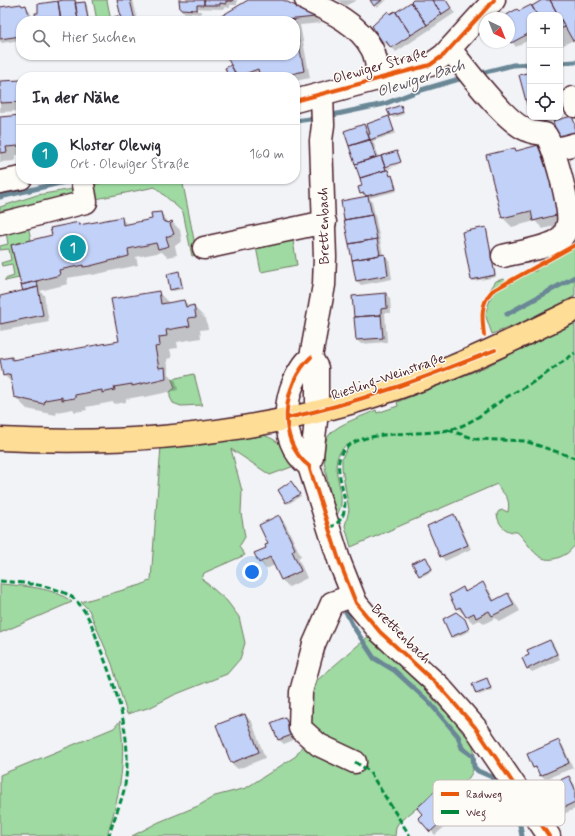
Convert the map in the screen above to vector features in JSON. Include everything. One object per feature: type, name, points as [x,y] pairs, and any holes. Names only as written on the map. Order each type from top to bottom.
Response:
[{"type":"main road","name":"Riesling-Weinstraße","points":[[0,439],[52,440],[165,436],[217,430],[317,412],[388,391],[495,350],[575,310]]},
{"type":"street","points":[[306,0],[341,18],[358,31],[372,49],[378,79]]},
{"type":"street","name":"Olewiger Straße","points":[[300,103],[323,109],[378,79],[430,65],[440,59],[450,49],[494,0]]},
{"type":"street","points":[[450,49],[479,86],[514,122],[526,130],[545,134],[553,150],[568,216],[565,232],[560,239],[549,244],[503,256]]},
{"type":"street","name":"Brettenbach","points":[[323,109],[321,141],[324,222],[324,285],[311,357],[302,366],[290,394],[287,418],[290,443],[297,455],[309,466],[352,596],[356,603],[380,632],[439,686],[471,722],[511,780]]},
{"type":"street","points":[[553,150],[575,144]]},
{"type":"street","points":[[0,182],[16,179]]},
{"type":"street","points":[[0,224],[86,202],[82,184]]},
{"type":"street","points":[[204,248],[324,222]]},
{"type":"street","name":"Brettenbach","points":[[309,466],[312,456],[317,412],[317,368],[311,357]]},
{"type":"street","points":[[352,596],[332,603],[314,644],[301,692],[300,728],[319,745],[354,762]]},
{"type":"street","name":"Brettenbach","points":[[542,826],[549,836]]},
{"type":"green space","points":[[93,0],[107,0],[110,16],[96,16]]},
{"type":"green space","points":[[97,184],[183,184],[197,255],[192,256],[183,212],[155,187],[91,200],[88,186]]},
{"type":"green space","points":[[79,188],[80,196],[0,211],[0,207],[37,195]]},
{"type":"green space","points":[[27,221],[31,240],[11,245],[19,278],[5,281],[5,279],[14,276],[12,264],[2,266],[1,263],[11,260],[9,249],[0,250],[0,246],[8,244],[6,232]]},
{"type":"green space","points":[[292,235],[297,265],[261,272],[255,242]]},
{"type":"green space","points":[[569,242],[575,243],[575,295],[567,302],[549,311],[544,311],[524,322],[492,334],[485,314],[492,294],[490,290],[496,281],[504,279],[511,284],[512,280],[515,280],[521,273],[536,271],[548,250],[555,255]]},
{"type":"green space","points":[[575,322],[575,546],[567,553],[557,558],[542,558],[532,550],[517,532],[509,531],[503,528],[499,522],[497,514],[499,511],[503,510],[508,512],[509,506],[506,496],[497,484],[351,547],[345,526],[349,510],[342,468],[342,458],[347,449],[346,445],[340,452],[337,459],[336,466],[341,496],[341,507],[337,516],[324,463],[325,442],[329,435],[339,427],[351,421],[376,410],[377,413],[398,406],[397,402],[483,368]]},
{"type":"green space","points":[[194,374],[202,405],[181,406],[173,403],[170,397],[170,392],[175,388],[172,379]]},
{"type":"green space","points":[[256,434],[270,437],[275,440],[297,465],[270,475],[231,449],[242,491],[241,513],[245,537],[239,547],[245,555],[204,573],[202,579],[227,601],[239,617],[245,643],[240,659],[227,674],[174,695],[151,707],[127,714],[112,664],[89,610],[81,602],[141,585],[151,580],[161,446]]},
{"type":"green space","points":[[0,584],[47,590],[65,597],[72,602],[0,633]]},
{"type":"green space","points":[[370,635],[409,672],[444,711],[451,713],[456,719],[460,729],[468,737],[474,749],[475,763],[470,775],[467,780],[433,780],[433,793],[399,822],[396,827],[395,836],[132,836],[159,822],[198,806],[215,796],[246,788],[296,756],[314,727],[310,722],[308,688]]},
{"type":"green space","points":[[120,721],[123,750],[121,779],[107,836],[0,836],[0,775],[114,728]]},
{"type":"building","points":[[75,0],[77,16],[60,16],[58,1]]},
{"type":"building","points":[[117,0],[130,0],[134,16],[121,16]]},
{"type":"building","points":[[179,0],[204,0],[204,5],[197,5],[197,10],[180,9]]},
{"type":"building","points":[[204,0],[233,1],[226,1],[226,4],[220,3],[220,5],[204,5]]},
{"type":"building","points":[[248,0],[283,0],[315,15],[315,17],[300,19],[300,16],[221,16]]},
{"type":"building","points":[[370,0],[382,0],[374,6]]},
{"type":"building","points":[[413,0],[432,0],[442,14],[427,25],[411,2]]},
{"type":"building","points":[[432,0],[446,0],[451,8],[442,14]]},
{"type":"building","points":[[542,0],[550,0],[556,12],[535,12],[532,6]]},
{"type":"building","points":[[550,0],[575,0],[575,40],[573,41],[563,23],[563,12],[557,12]]},
{"type":"building","points":[[58,1],[60,16],[35,16],[35,13],[38,13],[38,4]]},
{"type":"building","points":[[85,2],[87,16],[77,16],[75,3]]},
{"type":"building","points":[[411,2],[427,25],[411,35],[396,12]]},
{"type":"building","points":[[21,4],[22,6],[26,5],[29,16],[16,16],[16,37],[0,39],[0,7]]},
{"type":"building","points":[[531,5],[535,12],[527,12],[527,35],[515,41],[515,12],[512,12],[517,9],[519,11]]},
{"type":"building","points":[[388,11],[390,14],[395,11],[411,35],[391,48],[386,41],[383,43],[372,26]]},
{"type":"building","points":[[300,50],[304,71],[259,72],[258,69],[250,72],[234,72],[228,60],[300,60]]},
{"type":"building","points":[[231,65],[234,72],[226,72],[225,68]]},
{"type":"building","points":[[527,73],[527,105],[519,75]]},
{"type":"building","points":[[16,80],[16,102],[0,103],[0,81]]},
{"type":"building","points":[[401,105],[403,112],[390,116],[387,110]]},
{"type":"building","points":[[16,115],[16,146],[6,147],[7,152],[0,153],[0,117]]},
{"type":"building","points":[[389,116],[394,131],[370,140],[367,124]]},
{"type":"building","points":[[572,116],[575,124],[575,137],[559,142],[553,121],[563,120],[563,118]]},
{"type":"building","points":[[531,120],[548,120],[533,125]]},
{"type":"building","points":[[364,124],[370,140],[349,146],[344,131]]},
{"type":"building","points":[[370,139],[376,157],[355,164],[349,146]]},
{"type":"building","points":[[546,143],[564,213],[533,221],[531,211],[502,218],[486,155],[515,148],[516,151]]},
{"type":"building","points":[[397,151],[401,162],[385,167],[381,156]]},
{"type":"building","points":[[381,156],[386,170],[360,178],[355,164]]},
{"type":"building","points":[[388,170],[390,176],[392,175],[396,189],[366,196],[364,193],[360,194],[358,187],[362,186],[360,178]]},
{"type":"building","points":[[368,196],[372,215],[344,220],[341,201]]},
{"type":"building","points":[[161,212],[163,221],[169,223],[171,221],[173,222],[170,224],[174,234],[166,237],[169,246],[158,249],[156,243],[128,249],[129,256],[90,266],[83,267],[83,265],[59,270],[60,275],[21,285],[11,245],[52,235],[50,228],[79,222],[79,225],[122,217],[123,225],[152,219],[151,213]]},
{"type":"building","points":[[372,215],[377,239],[349,244],[344,220]]},
{"type":"building","points":[[486,227],[495,275],[471,280],[462,232]]},
{"type":"building","points":[[377,239],[380,255],[352,260],[349,244]]},
{"type":"building","points":[[385,254],[388,275],[356,281],[352,260]]},
{"type":"building","points":[[179,271],[182,287],[170,290],[167,274]]},
{"type":"building","points":[[37,281],[38,287],[23,291],[21,285]]},
{"type":"building","points":[[38,287],[43,315],[0,324],[0,296]]},
{"type":"building","points":[[159,291],[161,304],[184,300],[186,307],[194,305],[196,317],[188,318],[190,326],[166,330],[167,336],[159,337],[160,346],[155,347],[159,368],[165,367],[166,378],[132,386],[132,384],[114,387],[115,390],[102,393],[102,390],[75,395],[75,398],[62,400],[62,397],[45,400],[44,404],[14,397],[10,374],[3,376],[0,359],[12,357],[12,360],[119,341],[111,299]]},
{"type":"building","points":[[386,293],[387,308],[381,309],[381,315],[354,317],[352,296]]},
{"type":"building","points":[[381,315],[383,338],[356,340],[354,317]]},
{"type":"building","points":[[291,481],[300,494],[286,503],[278,490]]},
{"type":"building","points":[[454,514],[468,545],[440,557],[427,526]]},
{"type":"building","points":[[279,515],[295,549],[292,551],[301,571],[281,580],[270,557],[259,563],[254,553],[266,548],[265,545],[268,544],[259,525]]},
{"type":"building","points":[[426,557],[432,569],[419,576],[412,563]]},
{"type":"building","points":[[483,582],[493,601],[508,593],[514,605],[492,616],[489,611],[476,618],[474,613],[466,617],[460,607],[456,609],[449,595],[463,587],[465,592]]},
{"type":"building","points":[[456,612],[465,619],[469,629],[451,637],[443,619]]},
{"type":"building","points":[[550,640],[557,654],[527,669],[522,658],[529,655],[527,650]]},
{"type":"building","points":[[487,678],[491,688],[476,694],[472,684]]},
{"type":"building","points":[[245,714],[259,752],[231,763],[216,725]]},
{"type":"building","points":[[285,717],[292,735],[278,740],[271,723]]},
{"type":"building","points":[[559,740],[569,763],[540,776],[536,767],[533,768],[527,754]]},
{"type":"building","points":[[569,776],[575,789],[575,802],[565,807],[565,780],[560,780]]},
{"type":"building","points":[[433,793],[433,826],[437,826],[430,832],[418,818],[422,814],[417,808]]},
{"type":"waterway","name":"Olewiger Bach","points":[[563,63],[575,62]]},
{"type":"waterway","name":"Olewiger Bach","points":[[477,74],[513,65],[527,64]]},
{"type":"waterway","name":"Olewiger Bach","points":[[328,116],[384,104],[418,91],[466,77]]},
{"type":"waterway","name":"Olewiger Bach","points":[[300,120],[318,118]]},
{"type":"waterway","name":"Olewiger Bach","points":[[0,197],[56,184]]},
{"type":"waterway","name":"Brettenbach","points":[[507,314],[575,277]]},
{"type":"waterway","name":"Brettenbach","points":[[345,610],[353,626],[374,658],[394,670],[429,702],[458,736],[462,748],[473,756],[474,767],[478,771],[492,777],[493,780]]},
{"type":"waterway","name":"Brettenbach","points":[[520,826],[522,836]]},
{"type":"marked path","points":[[329,528],[340,520],[344,511],[345,500],[339,466],[340,456],[347,447],[356,441],[381,435],[437,432],[456,428],[476,418],[509,395],[535,381],[575,353]]},
{"type":"marked path","points":[[448,430],[476,439],[525,441],[575,458]]},
{"type":"marked path","points":[[0,581],[38,585],[65,593],[73,598],[83,608],[93,628],[113,682],[126,735],[127,772],[124,790],[109,836]]},
{"type":"marked path","points":[[355,762],[369,771],[410,836]]},
{"type":"cycle path","points":[[300,100],[430,65],[444,55],[494,0]]},
{"type":"cycle path","points":[[484,335],[482,317],[485,301],[492,291],[575,245]]},
{"type":"cycle path","points":[[287,418],[366,397],[495,350]]},
{"type":"cycle path","points":[[311,357],[301,368],[294,382],[289,397],[287,428],[291,442],[298,455],[309,466],[340,563],[356,603],[380,632],[439,686],[475,727],[511,780]]},
{"type":"cycle path","points":[[542,826],[549,836]]},
{"type":"place","name":"Kloster Olewig","points":[[73,248]]}]
